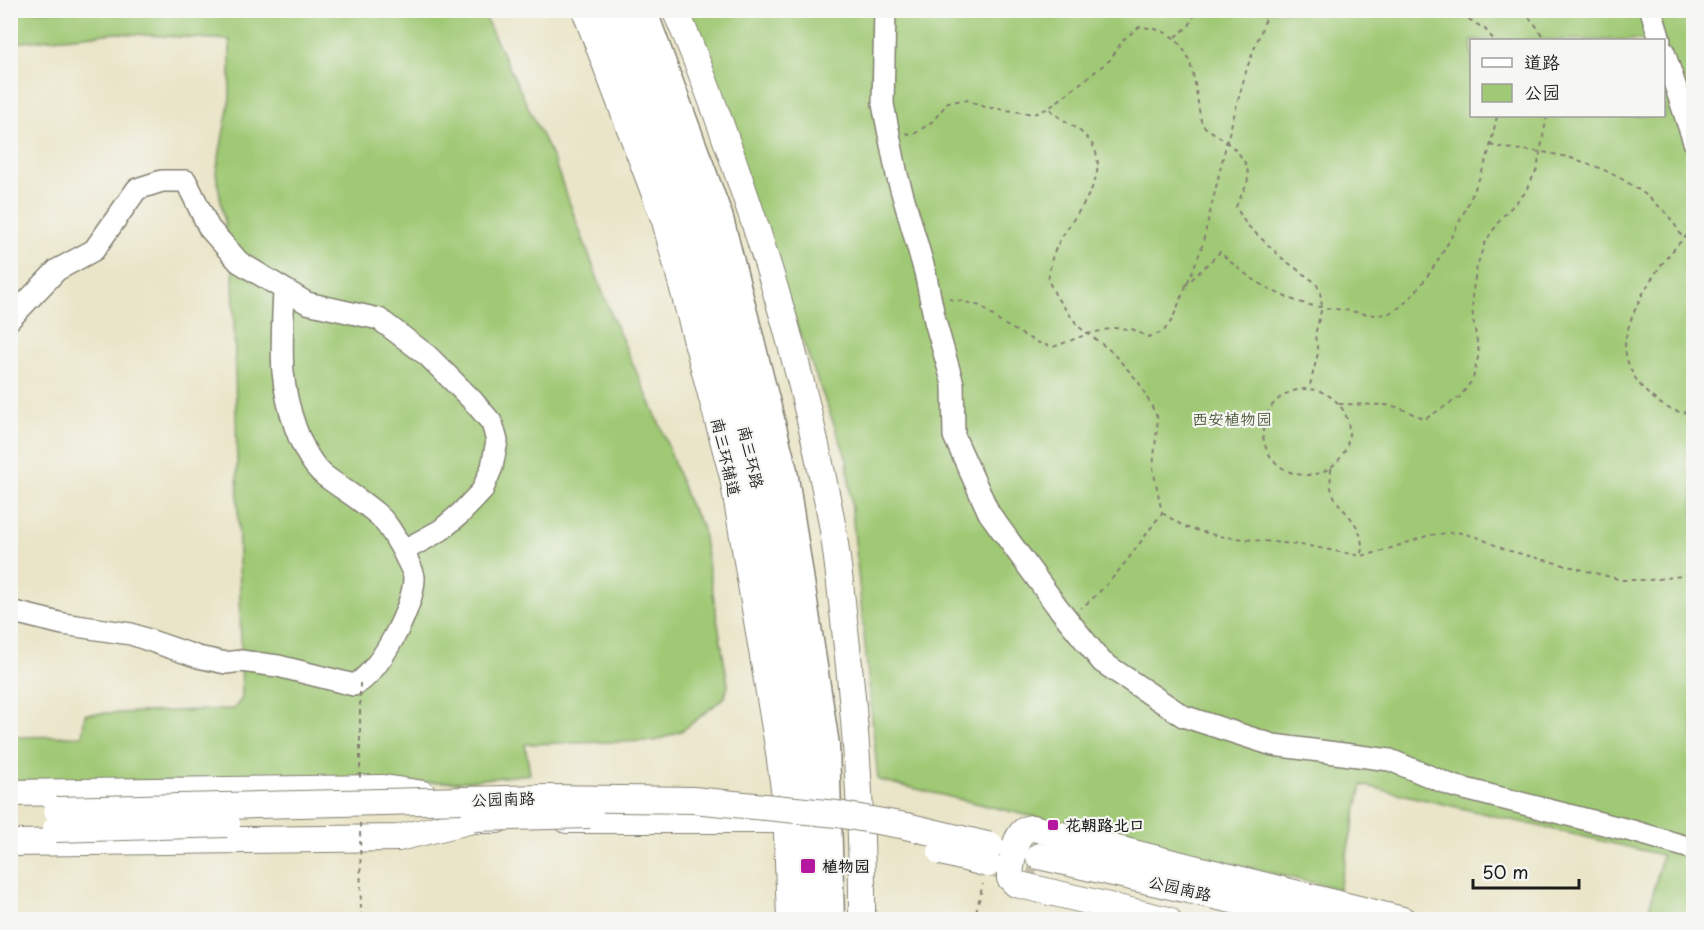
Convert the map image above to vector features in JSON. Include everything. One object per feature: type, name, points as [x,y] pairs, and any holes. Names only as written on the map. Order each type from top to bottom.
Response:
[{"type":"highway","name":"南三环路","points":[[624,14],[690,220],[755,470],[802,746],[805,920]]},
{"type":"highway","name":"南三环路","points":[[624,14],[718,219],[782,471],[824,745],[829,920]]},
{"type":"main road","name":"南三环辅道","points":[[585,10],[665,221],[733,477],[787,812],[790,920]]},
{"type":"main road","points":[[675,10],[724,133],[765,255],[793,349],[829,506],[849,666],[858,768],[862,920]]},
{"type":"main road","points":[[10,793],[384,789],[442,796],[535,791],[787,812]]},
{"type":"main road","name":"公园南路","points":[[10,810],[57,820]]},
{"type":"main road","points":[[10,843],[398,838],[473,820],[787,812]]},
{"type":"main road","name":"公园南路","points":[[10,829],[57,820],[677,814],[758,819],[813,826],[988,862]]},
{"type":"main road","points":[[1168,920],[1016,884],[1010,878],[1010,873],[1019,834],[1025,829],[1033,828],[1403,920]]},
{"type":"main road","name":"公园南路","points":[[1242,920],[1037,865],[1320,920]]},
{"type":"lane","points":[[885,10],[884,104],[888,129],[897,175],[926,272],[953,384],[954,436],[989,513],[1067,619],[1102,662],[1183,716],[1273,745],[1390,760],[1453,786],[1694,849]]},
{"type":"lane","points":[[1651,10],[1660,39]]},
{"type":"lane","points":[[1665,55],[1694,142]]},
{"type":"lane","points":[[10,319],[57,270],[94,250],[137,189],[162,181],[186,181],[209,228],[240,262],[307,303],[379,319],[428,356],[467,394],[492,423],[497,441],[492,467],[482,491],[441,530],[403,551]]},
{"type":"lane","points":[[10,610],[63,624],[131,634],[198,657],[226,663],[241,661],[278,666],[354,686],[360,683],[392,642],[406,616],[414,575],[403,551],[379,515],[324,475],[310,460],[301,442],[283,375],[284,290]]},
{"type":"path","points":[[1175,37],[1189,26],[1197,10]]},
{"type":"path","points":[[932,303],[948,299],[981,306],[1000,322],[1036,342],[1053,347],[1088,334],[1113,328],[1132,329],[1148,337],[1162,332],[1172,320],[1183,288],[1201,250],[1247,68],[1269,10]]},
{"type":"path","points":[[1453,10],[1485,29],[1493,39]]},
{"type":"path","points":[[1523,10],[1544,39]]},
{"type":"path","points":[[888,129],[913,135],[933,121],[948,102],[967,100],[986,107],[1034,114],[1049,108],[1110,60],[1123,40],[1139,27],[1155,28],[1175,37],[1185,49],[1193,75],[1202,125],[1227,141],[1247,167],[1247,184],[1236,207],[1246,224],[1283,259],[1316,283],[1320,292],[1322,307],[1315,335],[1318,353],[1309,389]]},
{"type":"path","points":[[1049,108],[1060,120],[1082,133],[1098,153],[1099,168],[1092,189],[1055,249],[1048,280],[1079,327],[1111,351],[1138,381],[1158,418],[1153,468],[1162,513],[1185,527],[1218,536],[1309,546],[1361,556],[1430,535],[1457,532],[1477,537],[1506,550],[1622,580],[1671,578],[1694,573]]},
{"type":"path","points":[[1183,288],[1220,252],[1250,278],[1287,297],[1322,307],[1367,314],[1387,314],[1411,297],[1447,246],[1483,169],[1497,117]]},
{"type":"path","points":[[1339,404],[1386,405],[1397,407],[1425,419],[1460,397],[1473,379],[1479,353],[1473,320],[1472,296],[1477,266],[1485,242],[1503,216],[1524,194],[1537,169],[1547,117]]},
{"type":"path","points":[[1490,145],[1515,151],[1540,152],[1599,166],[1665,211],[1683,238]]},
{"type":"path","points":[[1694,229],[1683,238],[1648,284],[1625,338],[1627,356],[1634,377],[1646,393],[1666,408],[1683,414],[1694,411]]},
{"type":"path","points":[[1309,389],[1328,394],[1339,404],[1347,416],[1350,430],[1348,444],[1341,458],[1331,468],[1318,474],[1304,476],[1289,472],[1277,465],[1268,453],[1263,440],[1263,426],[1268,412],[1276,401],[1287,393],[1309,389]]},
{"type":"path","points":[[1331,468],[1331,489],[1356,524],[1363,544],[1361,556]]},
{"type":"path","points":[[1067,619],[1097,596],[1118,573],[1162,513]]},
{"type":"path","points":[[974,920],[988,862]]},
{"type":"green space","points":[[11,11],[482,11],[554,161],[612,317],[661,427],[688,502],[702,526],[728,685],[725,697],[683,730],[655,741],[525,744],[530,774],[458,782],[11,781],[10,737],[82,736],[85,714],[234,709],[242,698],[233,271],[216,173],[230,98],[230,40],[115,33],[11,43]]},
{"type":"green space","name":"西安植物园","points":[[679,11],[1693,11],[1693,919],[1647,919],[1662,855],[1362,785],[1339,889],[878,780],[847,459]]},
{"type":"tunnel","points":[[989,864],[1036,874]]},
{"type":"place","name":"花朝路北口","points":[[1053,825]]},
{"type":"place","name":"植物园","points":[[808,866]]}]
